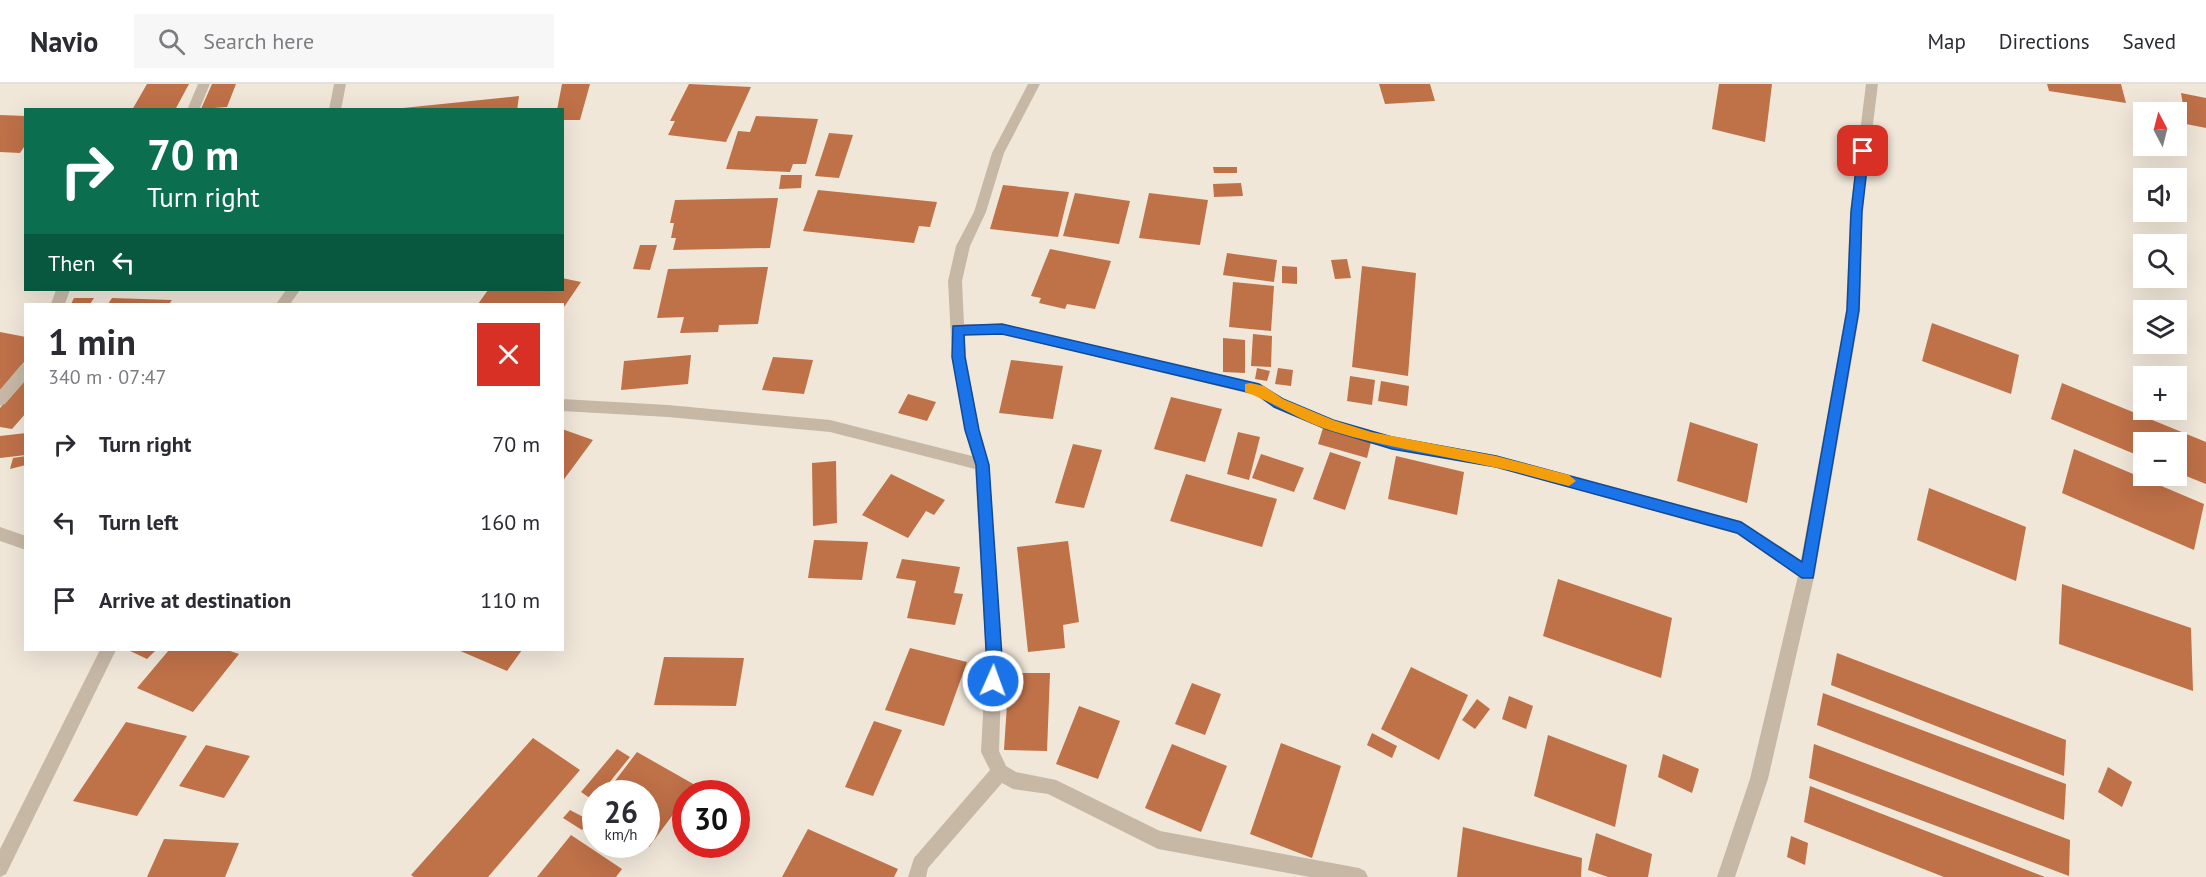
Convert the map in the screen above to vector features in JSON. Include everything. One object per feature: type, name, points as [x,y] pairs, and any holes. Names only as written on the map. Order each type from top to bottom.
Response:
[{"type":"street","points":[[193,108],[204,84]]},
{"type":"street","points":[[335,108],[340,84]]},
{"type":"street","points":[[1034,84],[998,153],[980,212],[963,246],[955,281],[959,357],[972,430],[982,465],[994,657],[990,752],[1000,772],[1014,780],[1050,786],[1158,840],[1359,877]]},
{"type":"street","points":[[1726,877],[1759,779],[1808,573],[1853,310],[1856,212],[1872,84]]},
{"type":"street","points":[[957,330],[1002,329],[1259,390],[1279,403],[1330,425],[1392,443],[1496,461],[1694,514],[1741,528],[1808,573]]},
{"type":"street","points":[[0,400],[24,371]]},
{"type":"street","points":[[564,405],[668,411],[830,426],[982,465]]},
{"type":"street","points":[[0,534],[24,542]]},
{"type":"street","points":[[0,868],[108,651]]},
{"type":"street","points":[[917,877],[920,864],[1000,772]]},
{"type":"building","points":[[147,84],[189,84],[176,108],[133,108]]},
{"type":"building","points":[[212,84],[236,84],[227,107],[201,108]]},
{"type":"building","points":[[562,84],[590,84],[580,120],[564,120],[564,108],[557,108]]},
{"type":"building","points":[[689,84],[751,87],[726,142],[668,135],[675,121],[670,121]]},
{"type":"building","points":[[1379,84],[1430,84],[1435,101],[1385,104]]},
{"type":"building","points":[[1719,84],[1772,84],[1765,142],[1712,129]]},
{"type":"building","points":[[2047,84],[2121,84],[2126,103],[2049,91]]},
{"type":"building","points":[[2181,93],[2206,98],[2206,128],[2187,124],[2187,102],[2182,102]]},
{"type":"building","points":[[519,96],[517,108],[403,108]]},
{"type":"building","points":[[0,115],[24,116],[24,147],[20,153],[0,152]]},
{"type":"building","points":[[756,116],[818,119],[806,164],[793,164],[790,172],[726,169],[738,131],[750,132]]},
{"type":"building","points":[[829,133],[853,135],[839,178],[815,176]]},
{"type":"building","points":[[1213,167],[1237,167],[1237,173],[1214,173]]},
{"type":"building","points":[[781,175],[802,175],[801,188],[779,189]]},
{"type":"building","points":[[1241,183],[1243,196],[1214,197],[1213,184]]},
{"type":"building","points":[[1003,185],[1069,192],[1058,237],[990,229]]},
{"type":"building","points":[[818,190],[937,202],[930,227],[919,226],[914,243],[803,231]]},
{"type":"building","points":[[1075,193],[1130,201],[1119,244],[1063,236]]},
{"type":"building","points":[[1149,193],[1208,200],[1200,245],[1139,238]]},
{"type":"building","points":[[778,198],[770,248],[673,250],[676,238],[671,238],[674,223],[670,223],[675,200]]},
{"type":"building","points":[[640,245],[657,245],[650,270],[633,269]]},
{"type":"building","points":[[1050,249],[1111,261],[1095,309],[1067,304],[1065,309],[1039,303],[1041,298],[1031,296]]},
{"type":"building","points":[[1227,253],[1277,260],[1274,282],[1223,275]]},
{"type":"building","points":[[1347,259],[1351,278],[1335,279],[1331,260]]},
{"type":"building","points":[[1282,266],[1297,267],[1297,284],[1282,283]]},
{"type":"building","points":[[1362,266],[1416,273],[1408,376],[1352,367]]},
{"type":"building","points":[[768,267],[758,324],[719,325],[718,332],[680,333],[684,317],[657,318],[668,269]]},
{"type":"building","points":[[564,278],[581,282],[564,307],[564,303],[479,303],[487,291],[564,291]]},
{"type":"building","points":[[1233,282],[1274,286],[1271,331],[1229,327]]},
{"type":"building","points":[[74,298],[94,298],[91,303],[72,303]]},
{"type":"building","points":[[112,298],[172,300],[170,303],[109,303]]},
{"type":"building","points":[[1932,323],[2019,355],[2011,394],[1922,361]]},
{"type":"building","points":[[0,332],[24,337],[24,362],[0,390]]},
{"type":"building","points":[[1253,334],[1272,336],[1271,367],[1251,366]]},
{"type":"building","points":[[1223,338],[1245,340],[1245,373],[1223,372]]},
{"type":"building","points":[[691,355],[688,384],[621,390],[624,361]]},
{"type":"building","points":[[773,357],[813,360],[804,394],[762,390]]},
{"type":"building","points":[[1011,360],[1063,366],[1053,419],[999,413]]},
{"type":"building","points":[[1257,368],[1270,371],[1267,381],[1255,379]]},
{"type":"building","points":[[1278,368],[1293,370],[1291,386],[1275,384]]},
{"type":"building","points":[[1350,376],[1375,380],[1372,405],[1347,401]]},
{"type":"building","points":[[24,380],[24,415],[12,429],[0,427],[0,408]]},
{"type":"building","points":[[1381,381],[1409,386],[1407,406],[1378,401]]},
{"type":"building","points":[[2062,383],[2133,412],[2133,420],[2152,420],[2182,432],[2133,432],[2133,453],[2051,419]]},
{"type":"building","points":[[908,394],[936,402],[927,421],[898,413]]},
{"type":"building","points":[[1171,397],[1222,409],[1205,462],[1154,449]]},
{"type":"building","points":[[1690,422],[1758,444],[1747,503],[1677,481]]},
{"type":"building","points":[[1323,428],[1371,442],[1367,458],[1318,444]]},
{"type":"building","points":[[564,430],[593,440],[564,479]]},
{"type":"building","points":[[1238,432],[1260,437],[1249,480],[1227,474]]},
{"type":"building","points":[[24,433],[24,455],[0,458],[0,436]]},
{"type":"building","points":[[2187,434],[2206,442],[2206,484],[2187,476]]},
{"type":"building","points":[[1073,444],[1102,450],[1084,508],[1055,503]]},
{"type":"building","points":[[2074,449],[2133,474],[2133,486],[2161,486],[2204,504],[2194,550],[2062,493]]},
{"type":"building","points":[[1330,452],[1361,462],[1345,510],[1313,499]]},
{"type":"building","points":[[1261,454],[1304,468],[1294,492],[1252,478]]},
{"type":"building","points":[[24,456],[24,466],[10,469],[13,458]]},
{"type":"building","points":[[1396,456],[1464,472],[1457,515],[1388,499]]},
{"type":"building","points":[[836,461],[837,523],[813,526],[812,463]]},
{"type":"building","points":[[891,474],[945,500],[934,515],[926,511],[908,538],[862,515]]},
{"type":"building","points":[[1186,474],[1277,499],[1262,547],[1170,521]]},
{"type":"building","points":[[1929,488],[2026,527],[2016,581],[1917,540]]},
{"type":"building","points":[[814,540],[868,542],[862,580],[808,578]]},
{"type":"building","points":[[1068,541],[1079,622],[1063,625],[1065,648],[1028,652],[1017,547]]},
{"type":"building","points":[[902,559],[960,567],[954,593],[963,594],[955,625],[907,618],[916,581],[896,578]]},
{"type":"building","points":[[1558,579],[1672,618],[1661,678],[1543,636]]},
{"type":"building","points":[[2062,584],[2191,628],[2193,691],[2059,644]]},
{"type":"building","points":[[910,648],[967,662],[944,726],[885,710]]},
{"type":"building","points":[[130,651],[155,651],[147,659]]},
{"type":"building","points":[[168,651],[230,651],[239,654],[193,712],[137,688]]},
{"type":"building","points":[[460,651],[521,651],[507,671]]},
{"type":"building","points":[[1837,653],[2066,740],[2064,776],[1831,685]]},
{"type":"building","points":[[664,657],[744,658],[736,706],[654,705]]},
{"type":"building","points":[[1411,667],[1468,695],[1439,760],[1381,729]]},
{"type":"building","points":[[1009,673],[1050,673],[1047,751],[1004,750]]},
{"type":"building","points":[[1192,683],[1221,694],[1205,735],[1175,724]]},
{"type":"building","points":[[1823,693],[2066,784],[2064,820],[1817,725]]},
{"type":"building","points":[[1509,696],[1533,706],[1526,729],[1502,719]]},
{"type":"building","points":[[1477,699],[1490,709],[1475,729],[1462,720]]},
{"type":"building","points":[[1079,706],[1120,721],[1098,779],[1056,764]]},
{"type":"building","points":[[874,721],[902,730],[873,796],[845,787]]},
{"type":"building","points":[[126,722],[187,736],[137,816],[73,801]]},
{"type":"building","points":[[1372,733],[1397,746],[1392,758],[1367,745]]},
{"type":"building","points":[[1548,735],[1627,765],[1615,827],[1534,796]]},
{"type":"building","points":[[533,738],[580,770],[488,877],[414,877],[411,875]]},
{"type":"building","points":[[1281,743],[1341,766],[1312,858],[1250,834]]},
{"type":"building","points":[[1172,744],[1227,766],[1201,832],[1145,808]]},
{"type":"building","points":[[1814,744],[2070,840],[2069,876],[1809,778]]},
{"type":"building","points":[[206,745],[250,756],[224,798],[179,786]]},
{"type":"building","points":[[617,749],[630,757],[611,780],[591,780]]},
{"type":"building","points":[[637,752],[686,780],[672,780],[672,816],[660,832],[660,780],[616,780]]},
{"type":"building","points":[[1663,754],[1699,769],[1692,793],[1658,777]]},
{"type":"building","points":[[2108,767],[2132,782],[2122,807],[2098,792]]},
{"type":"building","points":[[1810,786],[2045,877],[1944,877],[1804,822]]},
{"type":"building","points":[[570,810],[582,816],[582,830],[563,818]]},
{"type":"building","points":[[1463,827],[1582,858],[1581,877],[1457,877]]},
{"type":"building","points":[[808,829],[898,869],[894,877],[782,877]]},
{"type":"building","points":[[1596,833],[1652,854],[1648,877],[1608,877],[1588,870]]},
{"type":"building","points":[[571,835],[582,842],[582,858],[606,858],[622,869],[616,877],[537,877]]},
{"type":"building","points":[[1791,836],[1808,843],[1805,865],[1787,857]]},
{"type":"building","points":[[164,839],[239,843],[225,877],[147,877]]},
{"type":"slow traffic","points":[[1250,388],[1259,390],[1279,403],[1330,425],[1371,437],[1392,443],[1496,461],[1569,481]]},
{"type":"route","points":[[993,681],[994,657],[982,465],[972,430],[959,357],[957,330],[1002,329],[1141,360],[1259,390],[1279,403],[1330,425],[1392,443],[1496,461],[1694,514],[1741,528],[1808,573],[1853,310],[1856,212],[1863,151]]}]
